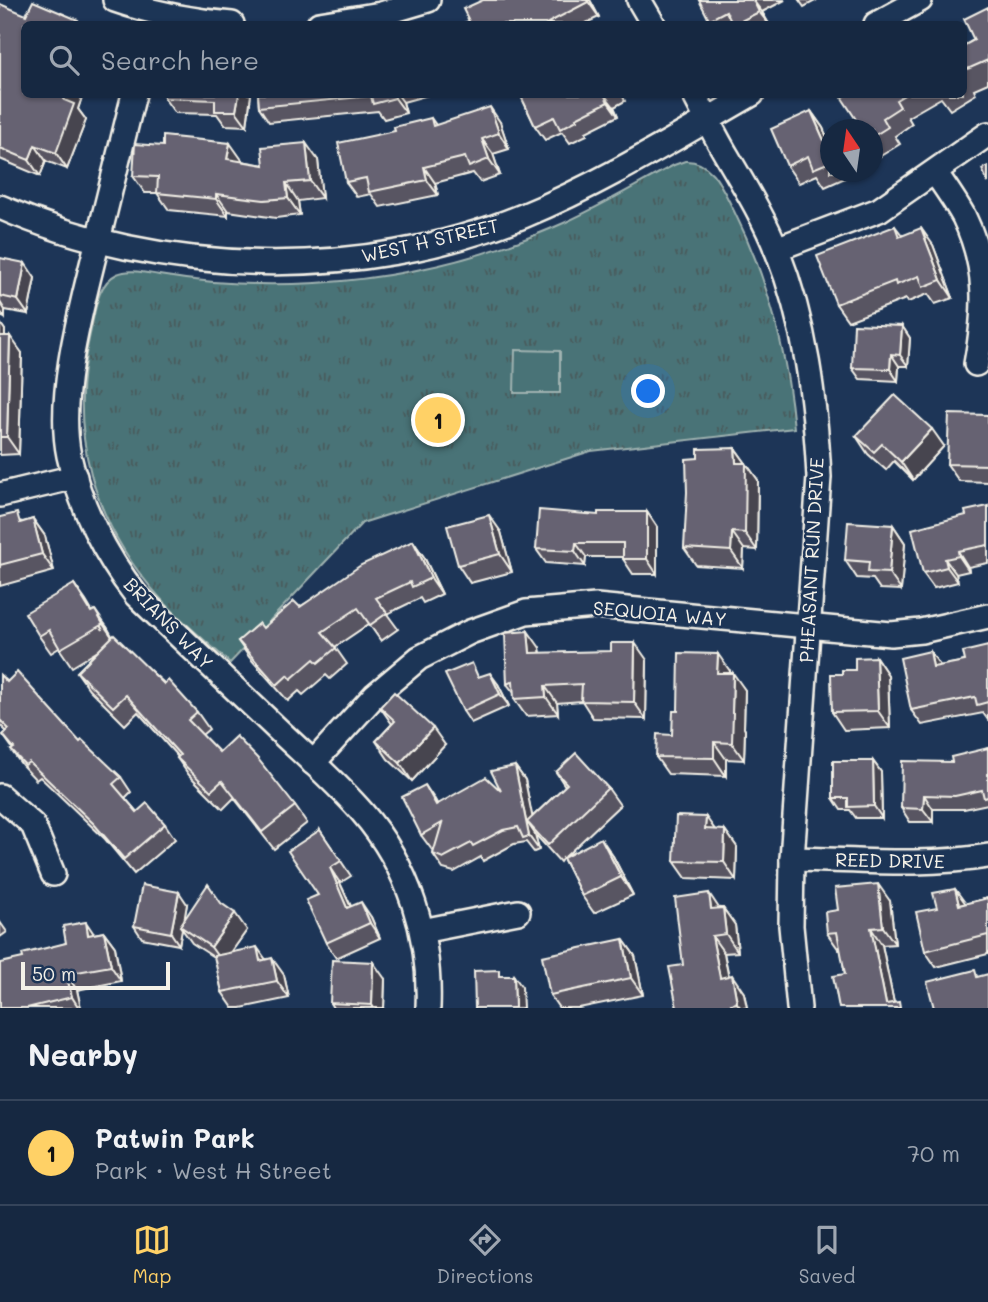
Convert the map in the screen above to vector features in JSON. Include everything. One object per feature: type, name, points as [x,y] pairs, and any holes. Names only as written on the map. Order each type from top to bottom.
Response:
[{"type":"street","points":[[115,0],[154,18],[193,21]]},
{"type":"street","points":[[338,21],[381,14],[428,0]]},
{"type":"street","points":[[639,0],[651,21]]},
{"type":"street","points":[[882,21],[920,0]]},
{"type":"street","name":"BRIANS WAY","points":[[133,98],[74,345],[66,400],[69,454],[75,477],[92,523],[109,557],[136,595],[313,763],[381,835],[403,874],[422,931],[428,967],[428,1008]]},
{"type":"street","name":"PHEASANT RUN DRIVE","points":[[696,98],[776,249],[808,356],[816,414],[819,477],[792,859],[791,926],[799,1008]]},
{"type":"street","name":"WEST H STREET","points":[[0,207],[98,240],[154,252],[213,260],[303,262],[356,258],[463,236],[521,217],[580,191],[745,98]]},
{"type":"street","points":[[776,249],[879,211],[988,134]]},
{"type":"street","points":[[935,172],[964,218],[978,251],[985,282],[984,320],[976,364]]},
{"type":"street","points":[[0,495],[75,477]]},
{"type":"street","name":"SEQUOIA WAY","points":[[313,763],[374,695],[419,658],[470,632],[526,612],[596,606],[891,634],[921,631],[988,616]]},
{"type":"street","points":[[0,796],[33,825],[52,874]]},
{"type":"street","name":"REED DRIVE","points":[[792,859],[882,864],[951,862],[988,856]]},
{"type":"street","points":[[422,931],[518,912]]},
{"type":"green space","points":[[685,161],[703,165],[716,178],[757,263],[781,344],[794,428],[591,451],[362,523],[230,663],[168,607],[137,569],[102,508],[84,441],[84,370],[97,300],[110,279],[122,272],[133,271],[218,282],[296,284],[412,271],[506,246],[536,234],[580,215]]},
{"type":"green space","points":[[515,350],[560,351],[560,393],[514,393]]},
{"type":"building","points":[[483,0],[588,2],[552,21],[469,21],[463,9]]},
{"type":"building","points":[[699,0],[753,0],[759,12],[741,21],[731,21],[726,11],[709,20]]},
{"type":"building","points":[[33,1],[78,20],[21,21],[21,98],[65,98],[74,104],[56,153],[35,145],[29,160],[0,148],[0,4],[26,15]]},
{"type":"building","points":[[988,7],[988,60],[967,69],[967,44],[974,40],[964,19]]},
{"type":"building","points":[[164,98],[238,98],[236,111],[215,111],[215,100]]},
{"type":"building","points":[[258,98],[351,98],[259,107]]},
{"type":"building","points":[[372,98],[395,98],[373,104]]},
{"type":"building","points":[[522,98],[606,98],[608,102],[560,129],[554,117],[535,126]]},
{"type":"building","points":[[842,98],[899,98],[896,100],[900,107],[883,118],[888,127],[883,130],[883,119],[856,119]]},
{"type":"building","points":[[490,107],[499,133],[482,139],[489,159],[469,167],[465,157],[424,167],[427,180],[369,192],[366,178],[346,182],[338,143],[395,131],[394,127],[431,118],[433,126]]},
{"type":"building","points":[[811,111],[820,131],[820,166],[813,169],[808,156],[787,166],[771,129]]},
{"type":"building","points":[[163,136],[230,143],[227,159],[264,165],[262,147],[306,143],[310,181],[286,183],[288,198],[264,200],[216,194],[216,199],[157,193],[158,177],[133,176],[135,144],[163,146]]},
{"type":"building","points":[[988,166],[988,183],[982,169]]},
{"type":"building","points":[[895,226],[899,237],[921,228],[941,280],[923,287],[919,276],[896,285],[895,281],[836,304],[817,256]]},
{"type":"building","points":[[0,258],[25,263],[18,300],[0,296]]},
{"type":"building","points":[[854,324],[902,326],[900,355],[891,354],[890,369],[852,368]]},
{"type":"building","points":[[0,336],[10,336],[7,437],[0,437]]},
{"type":"building","points":[[895,395],[932,429],[901,462],[882,444],[874,452],[856,436]]},
{"type":"building","points":[[949,414],[988,415],[988,465],[947,464]]},
{"type":"building","points":[[735,448],[736,463],[746,463],[745,533],[732,532],[731,551],[684,548],[686,459],[698,458],[698,449]]},
{"type":"building","points":[[988,506],[988,545],[958,551],[959,556],[945,559],[947,567],[923,573],[912,529],[966,515],[965,511]]},
{"type":"building","points":[[539,510],[598,515],[598,512],[647,512],[647,559],[623,559],[623,543],[576,543],[575,551],[536,549]]},
{"type":"building","points":[[17,513],[20,523],[33,519],[42,554],[0,565],[0,517]]},
{"type":"building","points":[[489,515],[500,554],[458,565],[447,526]]},
{"type":"building","points":[[848,522],[893,525],[889,573],[868,572],[869,562],[845,560]]},
{"type":"building","points":[[413,541],[431,578],[412,587],[410,582],[376,598],[387,613],[370,625],[358,608],[322,632],[336,648],[318,663],[314,659],[291,679],[288,675],[277,685],[238,641],[259,623],[263,628],[294,601],[300,607],[361,565]]},
{"type":"building","points":[[74,584],[91,612],[95,610],[103,624],[60,649],[49,630],[39,636],[25,613]]},
{"type":"building","points":[[528,631],[530,653],[611,651],[611,643],[635,643],[634,702],[581,701],[582,684],[545,686],[546,697],[514,699],[513,681],[507,684],[505,633]]},
{"type":"building","points":[[114,635],[164,684],[168,680],[197,712],[188,720],[219,752],[236,736],[295,806],[262,832],[222,781],[211,791],[177,758],[180,755],[126,695],[113,707],[77,672]]},
{"type":"building","points":[[988,646],[988,702],[977,705],[975,697],[911,710],[900,658],[930,651],[933,667],[965,661],[963,652]]},
{"type":"building","points":[[679,653],[718,654],[717,673],[733,673],[732,743],[714,742],[714,758],[656,757],[657,734],[672,735],[673,711],[678,711]]},
{"type":"building","points":[[876,657],[878,711],[832,712],[831,674],[842,674],[842,670],[855,670],[855,658]]},
{"type":"building","points":[[472,663],[478,677],[490,673],[500,694],[463,711],[445,674]]},
{"type":"building","points":[[17,672],[80,742],[82,740],[121,777],[113,784],[137,812],[147,803],[165,824],[124,859],[94,824],[29,762],[25,765],[11,750],[14,748],[3,735],[9,729],[0,720],[0,675],[7,682]]},
{"type":"building","points":[[394,692],[433,728],[400,763],[376,741],[395,721],[380,707]]},
{"type":"building","points":[[988,748],[988,797],[984,798],[982,790],[955,796],[924,795],[923,809],[901,808],[902,761],[952,762],[951,757]]},
{"type":"building","points":[[576,753],[608,788],[548,845],[527,822],[567,784],[556,772]]},
{"type":"building","points":[[833,761],[873,761],[874,806],[848,807],[848,798],[833,798]]},
{"type":"building","points":[[515,766],[529,836],[523,838],[518,827],[503,830],[473,846],[471,843],[443,858],[433,854],[442,823],[421,835],[402,797],[425,785],[436,805],[486,777],[501,791],[491,771]]},
{"type":"building","points":[[676,816],[706,817],[705,829],[725,830],[724,862],[674,861]]},
{"type":"building","points":[[320,830],[341,861],[330,868],[347,908],[361,902],[370,923],[326,943],[306,900],[318,895],[288,851]]},
{"type":"building","points":[[601,838],[621,877],[582,896],[563,858]]},
{"type":"building","points":[[208,884],[221,903],[235,913],[211,947],[180,926]]},
{"type":"building","points":[[878,884],[883,927],[871,928],[886,1004],[899,1002],[900,1008],[839,1008],[833,976],[845,974],[837,932],[827,933],[825,912],[838,910],[835,888]]},
{"type":"building","points":[[142,885],[179,892],[171,933],[134,926]]},
{"type":"building","points":[[955,889],[959,905],[988,898],[988,935],[925,951],[916,912],[937,908],[933,893]]},
{"type":"building","points":[[709,893],[711,909],[723,908],[726,934],[712,936],[720,978],[732,975],[737,1003],[731,1004],[732,1008],[677,1008],[669,967],[683,965],[675,898]]},
{"type":"building","points":[[86,922],[88,935],[104,932],[111,966],[66,974],[72,997],[27,1008],[0,1008],[0,963],[23,958],[22,954],[66,943],[63,926]]},
{"type":"building","points":[[623,939],[631,978],[550,995],[542,956]]},
{"type":"building","points":[[257,947],[260,961],[272,958],[277,981],[222,992],[214,956]]},
{"type":"building","points":[[332,960],[373,962],[372,1005],[330,1003]]},
{"type":"building","points":[[499,970],[499,976],[514,976],[515,1008],[475,1008],[474,971]]},
{"type":"building","points":[[975,970],[977,977],[988,974],[988,1008],[934,1008],[927,982]]},
{"type":"place","name":"Patwin Park","points":[[438,420]]}]
